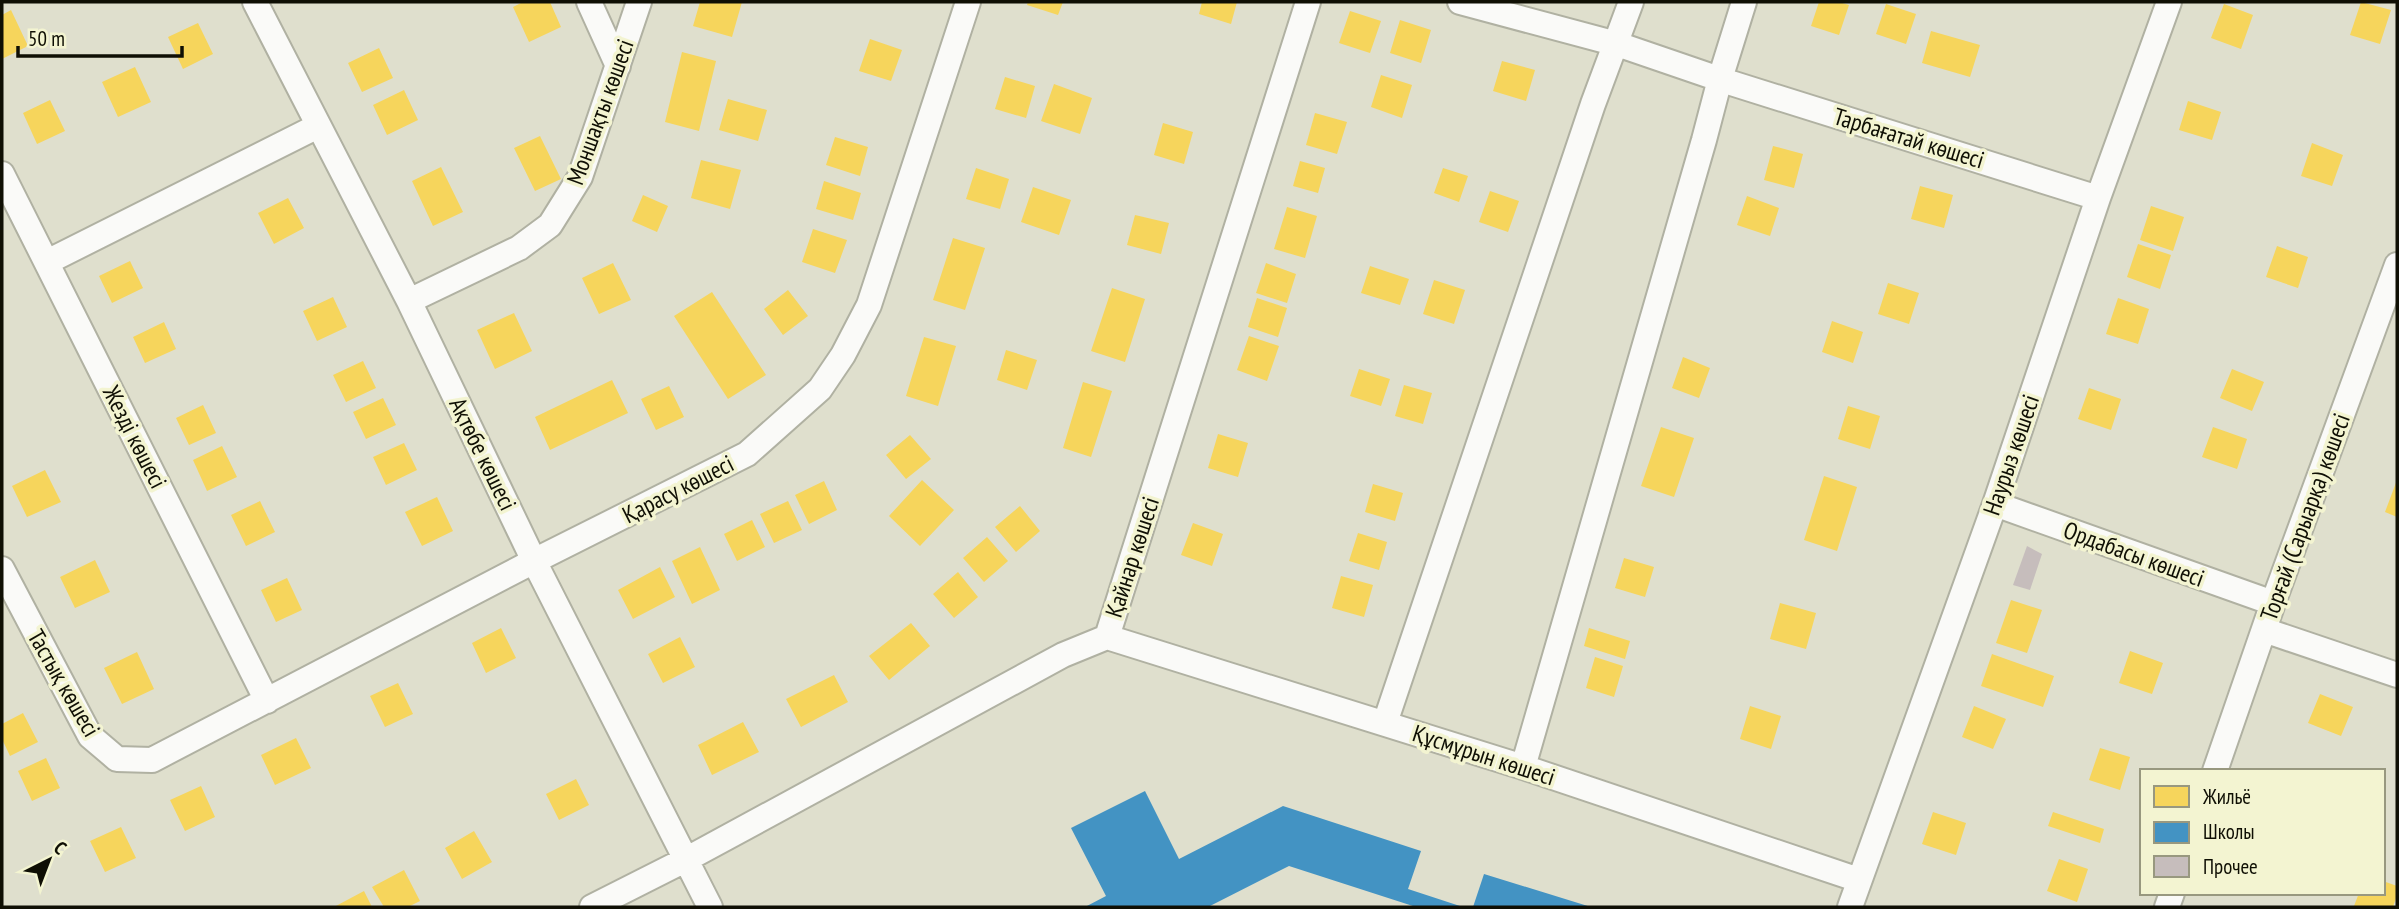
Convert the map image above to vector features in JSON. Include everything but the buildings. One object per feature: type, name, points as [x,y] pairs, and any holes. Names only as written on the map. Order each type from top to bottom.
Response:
[{"type":"street","name":"Ақтөбе көшесі","points":[[255,2],[409,301],[534,561],[710,907]]},
{"type":"street","points":[[589,2],[618,66]]},
{"type":"street","name":"Моншақты көшесі","points":[[409,301],[519,248],[550,225],[580,177],[639,2]]},
{"type":"street","name":"Қарасу көшесі","points":[[152,760],[534,561],[747,454],[820,388],[843,355],[869,305],[968,2]]},
{"type":"street","name":"Қайнар көшесі","points":[[592,907],[687,859],[1063,654],[1107,637],[1308,2]]},
{"type":"street","name":"Тарбағатай көшесі","points":[[1460,2],[1617,44],[2098,198]]},
{"type":"street","points":[[1385,723],[1593,104],[1631,2]]},
{"type":"street","points":[[1523,767],[1744,2]]},
{"type":"street","name":"Наурыз көшесі","points":[[1850,907],[1995,504],[2098,198],[2169,2]]},
{"type":"street","points":[[47,262],[318,125]]},
{"type":"street","name":"Жезді көшесі","points":[[2,174],[267,701]]},
{"type":"street","name":"Торғай (Сарыарқа) көшесі","points":[[2216,769],[2273,603],[2397,265]]},
{"type":"street","name":"Ордабасы көшесі","points":[[1995,504],[2273,603]]},
{"type":"street","name":"Тастық көшесі","points":[[2,569],[90,736],[117,759],[152,760]]},
{"type":"street","points":[[2264,630],[2397,675]]},
{"type":"street","name":"Құсмұрын көшесі","points":[[1107,637],[1523,767],[1859,880]]}]
